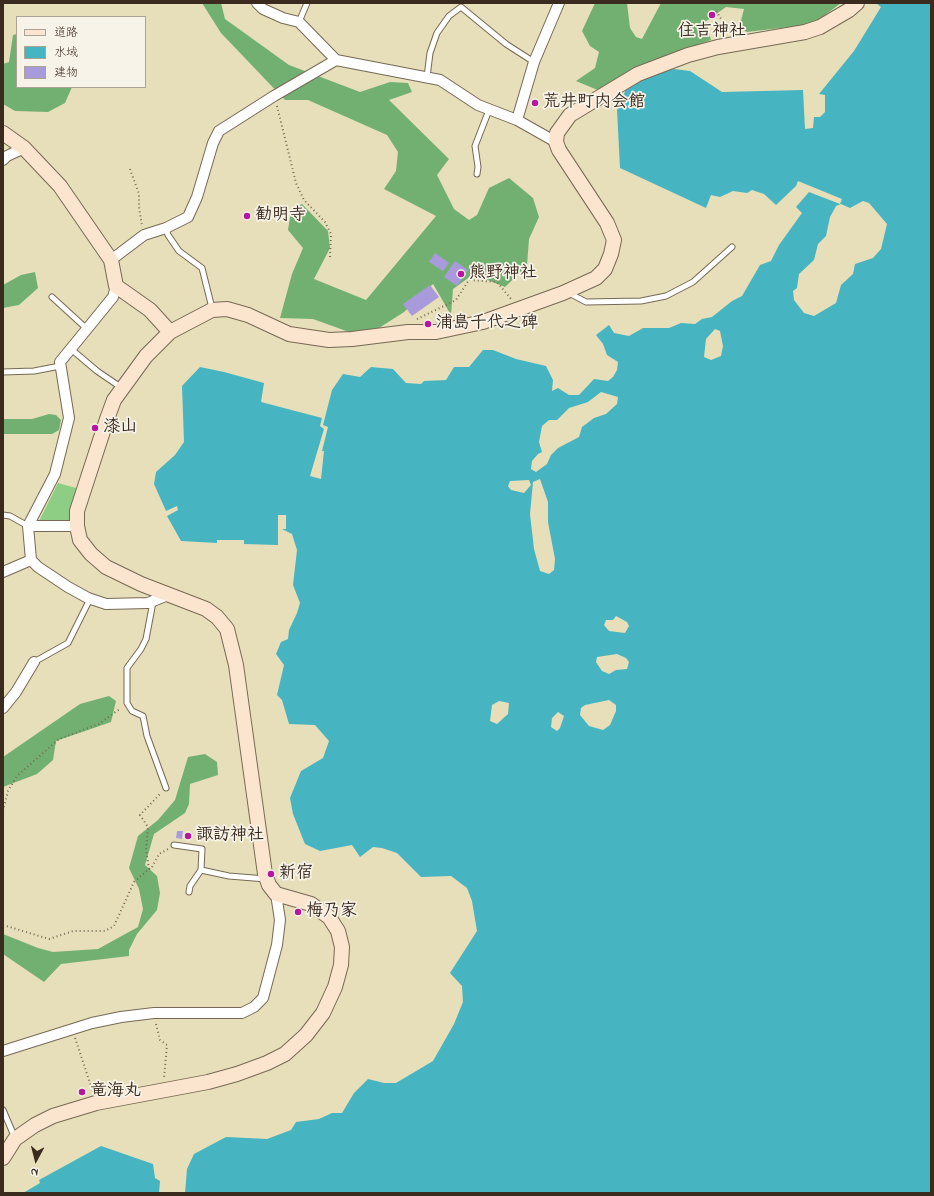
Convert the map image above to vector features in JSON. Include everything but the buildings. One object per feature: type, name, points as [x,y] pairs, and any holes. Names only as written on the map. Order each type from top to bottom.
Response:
[{"type":"street","points":[[257,3],[263,9],[283,18],[299,22],[336,60],[440,80],[489,110],[530,126],[556,142]]},
{"type":"street","points":[[517,120],[534,62],[559,3]]},
{"type":"street","points":[[3,1051],[72,1029],[121,1017],[154,1012],[242,1013],[254,1007],[263,998],[277,945],[280,920],[276,894],[269,886],[267,880],[236,664],[227,629],[217,617],[206,609],[140,584],[106,567],[91,554],[80,540],[76,526],[77,511],[114,400],[146,356],[170,332],[212,310],[227,309],[248,315],[289,334],[329,340],[408,332],[436,332],[476,324],[567,291],[596,278],[605,269],[611,254],[614,240],[607,222],[559,150],[556,142],[557,133],[570,115],[638,74],[688,55],[718,47],[805,32],[820,26],[849,10],[857,3]]},
{"type":"street","points":[[111,260],[144,235],[166,228],[188,217],[213,143],[219,131],[274,96],[336,60]]},
{"type":"street","points":[[3,133],[24,148],[60,186],[111,260],[116,286],[113,297],[60,362],[69,418],[55,474],[28,526],[31,560],[38,567],[90,598],[106,604],[148,603],[168,595]]},
{"type":"street","points":[[3,160],[7,156],[24,148]]},
{"type":"street","points":[[116,286],[150,310],[170,332]]},
{"type":"street","points":[[28,526],[76,526]]},
{"type":"street","points":[[3,572],[31,560]]},
{"type":"street","points":[[3,708],[16,692],[34,662]]},
{"type":"street","points":[[3,1158],[15,1139],[35,1125],[53,1116],[96,1103],[208,1082],[267,1063],[285,1054],[306,1035],[322,1013],[335,987],[341,965],[342,946],[338,931],[329,917],[311,904],[276,894]]},
{"type":"lane","points":[[299,22],[307,3]]},
{"type":"lane","points":[[427,77],[430,53],[437,33],[449,16],[462,5],[506,44],[534,62]]},
{"type":"lane","points":[[477,174],[478,167],[474,146],[489,110]]},
{"type":"lane","points":[[166,228],[168,235],[179,251],[202,268],[212,310]]},
{"type":"lane","points":[[567,291],[570,295],[586,302],[641,302],[666,296],[693,282],[732,247]]},
{"type":"lane","points":[[52,296],[87,329]]},
{"type":"lane","points":[[71,349],[97,371],[123,388]]},
{"type":"lane","points":[[3,372],[34,371],[60,366]]},
{"type":"lane","points":[[3,514],[28,526]]},
{"type":"lane","points":[[34,662],[68,643],[90,598]]},
{"type":"lane","points":[[154,601],[146,639],[141,649],[127,668],[127,703],[132,711],[142,716],[147,736],[166,788]]},
{"type":"lane","points":[[174,845],[202,849],[201,870],[190,886],[189,892]]},
{"type":"lane","points":[[201,870],[229,876],[267,880]]},
{"type":"lane","points":[[3,1110],[15,1139]]},
{"type":"path","points":[[716,11],[725,25],[718,47]]},
{"type":"path","points":[[274,96],[296,183],[304,200],[325,222],[331,234],[330,257]]},
{"type":"path","points":[[130,169],[139,194],[139,207],[144,235]]},
{"type":"path","points":[[490,267],[498,276],[497,282]]},
{"type":"path","points":[[408,332],[417,319],[456,300],[469,280],[497,282],[518,308]]},
{"type":"path","points":[[3,811],[8,791],[17,776],[59,739],[99,724],[127,703]]},
{"type":"path","points":[[149,869],[146,850],[148,827],[140,815],[166,788]]},
{"type":"path","points":[[3,925],[49,939],[73,931],[105,931],[114,926],[134,882],[151,868],[159,854],[174,845]]},
{"type":"path","points":[[154,1012],[160,1040],[167,1045],[163,1090]]},
{"type":"path","points":[[72,1029],[96,1103]]},
{"type":"green space","points":[[202,3],[221,3],[225,19],[289,65],[360,92],[390,82],[408,83],[412,92],[389,100],[449,159],[437,175],[454,209],[469,220],[477,215],[489,188],[509,178],[533,198],[539,217],[529,239],[527,266],[505,287],[475,275],[471,276],[453,289],[451,315],[433,284],[404,312],[379,328],[349,332],[313,319],[280,318],[292,274],[303,248],[288,230],[291,211],[294,208],[302,204],[328,231],[330,248],[314,279],[366,300],[436,216],[384,189],[396,171],[398,152],[387,135],[308,100],[285,100],[221,33]]},
{"type":"green space","points":[[595,3],[627,3],[630,28],[636,37],[642,39],[661,3],[841,3],[813,24],[747,32],[739,28],[744,9],[726,7],[705,22],[711,40],[640,66],[600,91],[576,81],[595,68],[599,52],[590,46],[582,31]]},
{"type":"green space","points":[[16,34],[16,88],[72,88],[65,103],[48,112],[15,111],[3,104],[3,64],[9,62],[13,35]]},
{"type":"green space","points":[[35,272],[38,288],[19,305],[3,308],[3,285],[21,275]]},
{"type":"green space","points":[[49,414],[56,415],[61,420],[59,430],[52,434],[3,434],[3,419],[32,419]]},
{"type":"green space","points":[[58,483],[76,488],[69,521],[39,521]]},
{"type":"green space","points":[[109,696],[116,701],[111,722],[56,741],[53,760],[37,774],[3,787],[3,757],[80,704]]},
{"type":"green space","points":[[205,754],[217,762],[218,775],[190,784],[189,804],[185,813],[154,834],[145,865],[157,876],[160,893],[157,910],[137,934],[129,950],[129,956],[61,964],[44,982],[3,954],[3,934],[38,948],[53,952],[98,949],[138,927],[143,909],[139,889],[129,868],[138,836],[158,820],[175,800],[188,757]]},
{"type":"water","points":[[876,3],[931,3],[931,1193],[185,1193],[187,1169],[194,1154],[226,1137],[267,1139],[291,1130],[296,1122],[319,1119],[332,1113],[342,1113],[354,1093],[368,1079],[384,1083],[396,1083],[433,1061],[454,1024],[463,1002],[462,986],[450,973],[477,931],[472,901],[467,888],[451,876],[421,877],[397,853],[382,848],[373,847],[360,857],[352,845],[320,851],[305,844],[293,814],[290,798],[301,771],[323,758],[329,741],[315,725],[289,724],[282,700],[277,695],[284,665],[276,654],[281,642],[288,639],[289,630],[300,603],[293,585],[297,550],[292,534],[282,529],[286,529],[286,515],[278,515],[278,545],[244,544],[244,540],[217,540],[217,543],[181,541],[167,516],[178,510],[177,506],[166,511],[154,484],[156,472],[175,455],[184,442],[182,386],[200,367],[224,372],[264,383],[261,402],[322,418],[320,426],[324,429],[310,476],[321,479],[324,451],[322,451],[328,427],[323,425],[332,390],[343,374],[360,377],[371,367],[393,369],[406,383],[421,384],[424,381],[446,380],[454,367],[469,367],[483,350],[493,350],[516,359],[546,366],[553,380],[552,391],[558,388],[569,395],[579,395],[594,379],[608,381],[613,377],[617,370],[618,362],[607,355],[603,344],[596,335],[609,325],[614,333],[629,336],[643,328],[669,328],[681,323],[695,324],[702,319],[712,317],[732,301],[742,296],[760,265],[771,261],[779,245],[802,213],[796,207],[809,192],[840,204],[842,199],[798,181],[796,186],[776,205],[764,194],[752,190],[747,193],[733,191],[720,197],[711,195],[706,208],[620,168],[617,110],[627,87],[649,75],[674,69],[690,71],[722,92],[803,90],[805,129],[813,128],[814,117],[820,117],[825,112],[825,95],[819,94],[854,51],[881,7]],"holes":[[[863,201],[869,203],[887,224],[881,249],[873,258],[855,264],[853,274],[841,285],[836,303],[814,316],[804,313],[794,300],[793,291],[797,288],[799,274],[814,260],[818,244],[826,236],[830,217],[836,206],[841,204],[850,208]],[[715,329],[720,331],[723,346],[721,356],[711,360],[704,357],[706,339]],[[601,392],[618,397],[617,404],[606,414],[594,418],[582,427],[579,437],[558,448],[551,455],[547,464],[536,472],[531,469],[532,461],[542,452],[539,442],[542,426],[549,420],[557,420],[569,408],[588,402]],[[529,480],[531,485],[524,493],[511,490],[508,486],[510,481]],[[616,616],[627,622],[629,626],[625,633],[609,631],[604,625],[606,620],[613,620]],[[617,654],[626,658],[629,662],[627,669],[616,670],[609,674],[602,671],[596,662],[597,657]],[[609,700],[616,705],[616,711],[610,725],[603,730],[589,726],[580,715],[581,708],[585,705]],[[499,701],[509,703],[508,714],[497,724],[490,721],[492,705]],[[558,712],[564,716],[560,728],[557,731],[551,727],[552,718]]]},
{"type":"water","points":[[101,1146],[153,1164],[155,1178],[160,1181],[159,1193],[23,1193],[40,1183],[39,1180]]},
{"type":"pier","points":[[540,479],[548,502],[548,522],[555,559],[554,570],[549,574],[540,571],[534,549],[530,514],[533,482]]},
{"type":"place","name":"住吉神社","points":[[712,15]]},
{"type":"place","name":"荒井町内会館","points":[[535,103]]},
{"type":"place","name":"勧明寺","points":[[247,216]]},
{"type":"place","name":"熊野神社","points":[[461,274]]},
{"type":"place","name":"浦島千代之碑","points":[[428,324]]},
{"type":"place","name":"漆山","points":[[95,428]]},
{"type":"place","name":"諏訪神社","points":[[188,836]]},
{"type":"place","name":"新宿","points":[[271,874]]},
{"type":"place","name":"梅乃家","points":[[298,912]]},
{"type":"place","name":"竜海丸","points":[[82,1092]]}]
